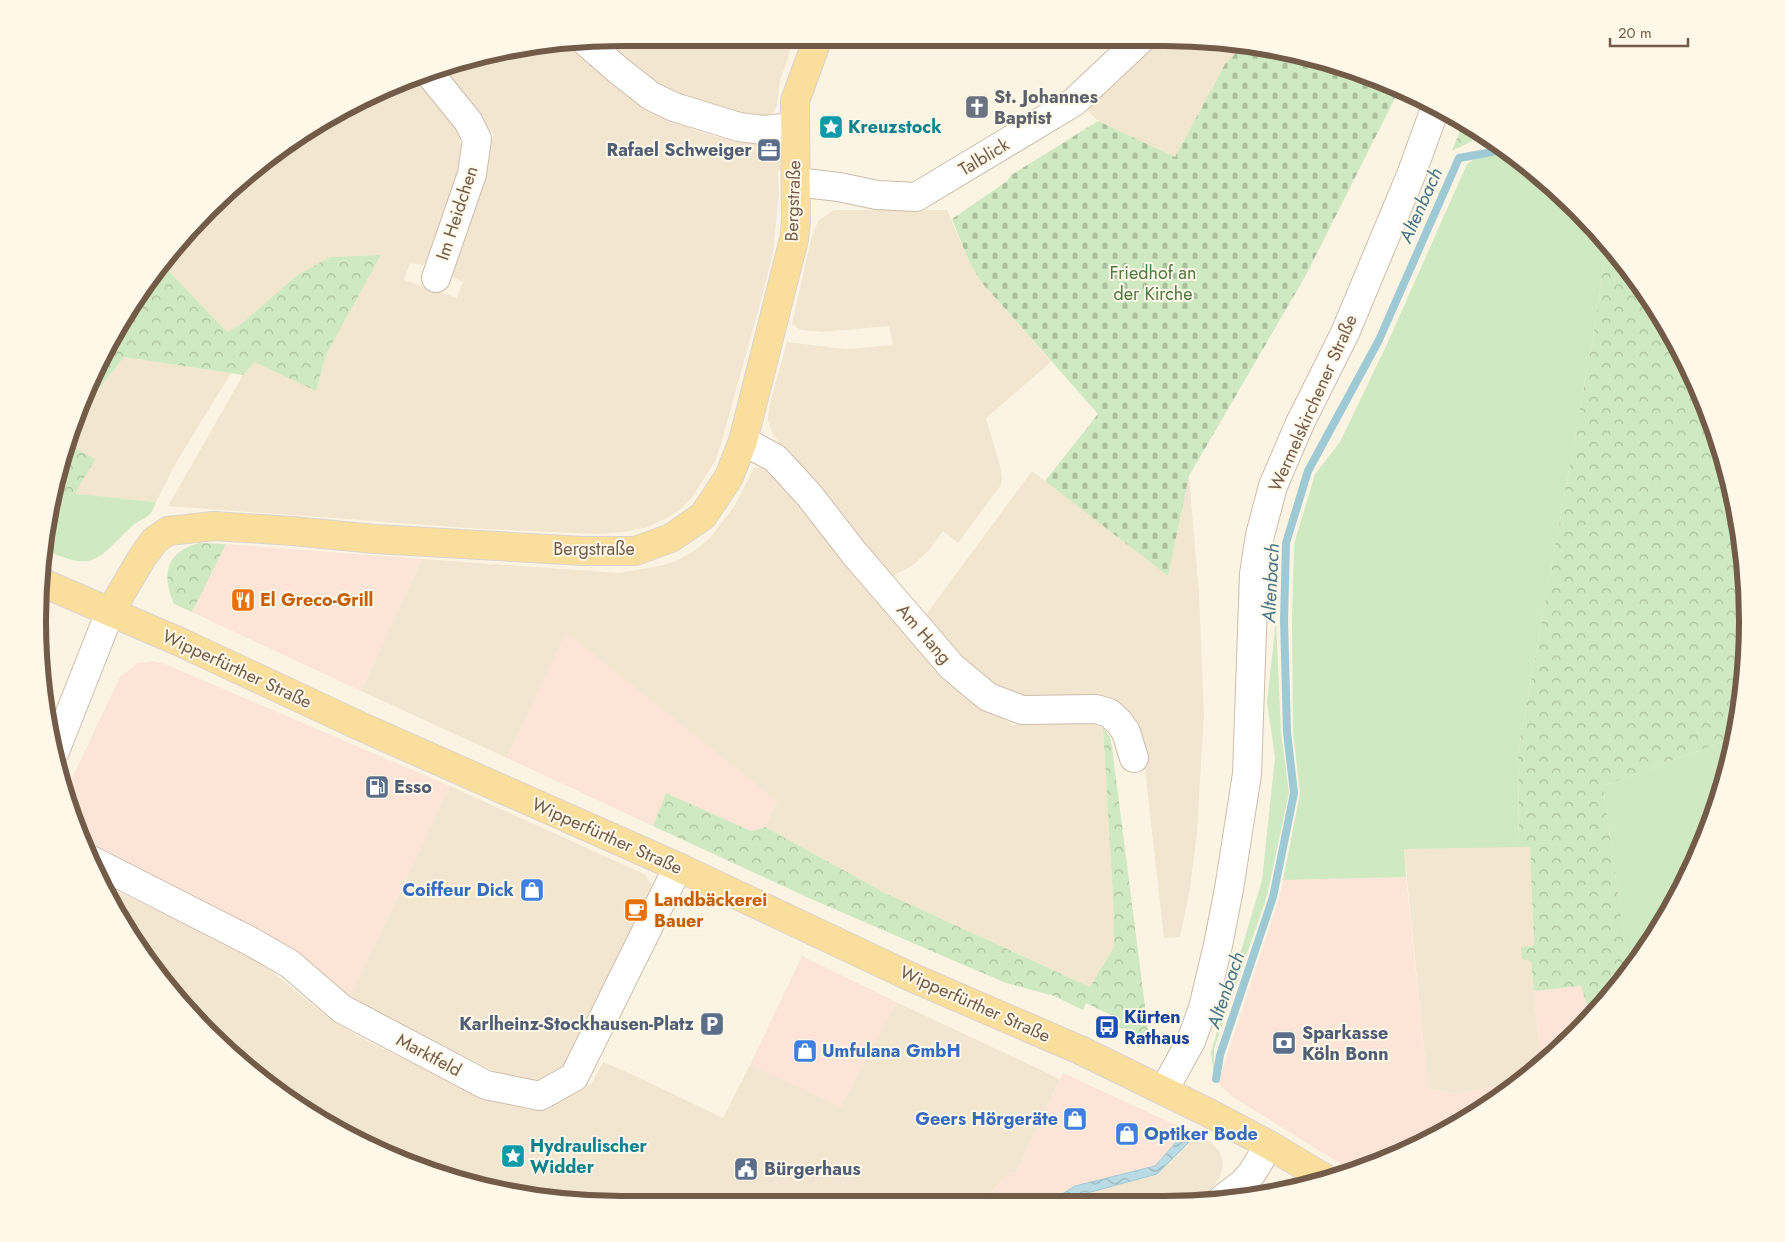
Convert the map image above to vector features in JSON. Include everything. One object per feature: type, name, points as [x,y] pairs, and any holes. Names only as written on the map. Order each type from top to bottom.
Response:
[{"type":"main road","name":"Bergstraße","points":[[110,612],[143,556],[155,540],[168,531],[214,526],[384,540],[583,551],[635,551],[671,538],[703,516],[729,477],[743,441],[794,238],[796,222],[795,101],[815,46]]},
{"type":"main road","name":"Wipperfürther Straße","points":[[47,585],[180,642],[362,727],[678,867],[854,951],[1080,1050],[1164,1090],[1269,1145],[1318,1174]]},
{"type":"street","name":"Talblick","points":[[796,182],[839,187],[877,195],[916,197],[1074,102],[1134,46]]},
{"type":"street","points":[[591,47],[651,96],[674,107],[739,127],[763,130],[794,127]]},
{"type":"street","name":"Im Heidchen","points":[[433,78],[468,121],[477,139],[472,174],[436,278]]},
{"type":"street","name":"Wermelskirchener Straße","points":[[1164,1090],[1191,1041],[1203,1008],[1218,945],[1232,870],[1246,774],[1254,574],[1260,535],[1270,494],[1286,453],[1345,333],[1411,175],[1433,114]]},
{"type":"street","name":"Am Hang","points":[[743,441],[774,458],[809,495],[854,553],[952,667],[988,697],[1022,710],[1096,709],[1109,713],[1126,732],[1134,758]]},
{"type":"street","points":[[59,741],[110,612]]},
{"type":"street","name":"Marktfeld","points":[[101,865],[250,941],[290,964],[342,1009],[486,1085],[540,1096],[574,1077],[678,867]]},
{"type":"street","points":[[1232,1192],[1252,1173],[1269,1145]]},
{"type":"shaded area","points":[[611,46],[791,46],[780,80],[777,105],[773,113],[764,116],[715,108],[676,94],[649,78]]},
{"type":"shaded area","points":[[1154,46],[1202,47],[1238,51],[1225,64],[1175,157],[1098,121],[1087,110]]},
{"type":"shaded area","points":[[576,48],[597,68],[660,113],[699,132],[742,143],[774,143],[776,158],[780,158],[781,170],[778,171],[779,193],[773,253],[721,444],[715,461],[693,496],[681,509],[645,528],[596,534],[467,528],[168,506],[243,375],[255,362],[316,390],[326,355],[381,255],[330,257],[296,276],[240,325],[227,332],[167,269],[189,242],[242,189],[302,143],[334,123],[367,106],[421,82],[457,129],[462,163],[428,262],[423,265],[410,263],[404,280],[457,298],[463,282],[453,277],[449,271],[450,264],[494,134],[442,75],[509,57]]},
{"type":"shaded area","points":[[834,210],[947,210],[970,264],[983,284],[1051,362],[986,418],[1000,466],[1001,485],[958,543],[943,531],[929,550],[912,566],[887,579],[860,548],[772,433],[768,420],[769,407],[787,342],[846,349],[893,345],[889,326],[823,332],[801,330],[792,324],[811,239],[818,221]]},
{"type":"shaded area","points":[[124,357],[231,373],[177,461],[156,502],[75,494],[94,460],[73,448],[91,400]]},
{"type":"shaded area","points":[[754,468],[763,468],[770,471],[972,701],[1013,725],[1034,722],[1092,723],[1103,728],[1113,897],[1114,947],[1090,987],[885,893],[765,827],[777,801],[566,633],[507,758],[361,691],[422,559],[619,573],[664,565],[694,551],[710,538],[735,505]]},
{"type":"shaded area","points":[[1032,471],[1168,576],[1189,476],[1199,594],[1204,714],[1197,832],[1190,889],[1180,937],[1164,938],[1142,743],[1104,698],[1088,695],[1021,696],[1009,691],[986,679],[922,620]]},
{"type":"shaded area","points":[[226,544],[422,559],[361,691],[192,612]]},
{"type":"shaded area","points":[[566,632],[777,801],[765,827],[751,831],[666,793],[653,826],[507,758]]},
{"type":"shaded area","points":[[153,661],[165,664],[450,786],[349,999],[278,941],[261,930],[94,849],[70,783],[120,677],[138,663]]},
{"type":"shaded area","points":[[450,786],[642,873],[646,875],[651,884],[650,899],[576,1065],[526,1087],[349,999]]},
{"type":"shaded area","points":[[1530,846],[1534,946],[1521,947],[1531,961],[1540,1055],[1504,1084],[1457,1094],[1428,1089],[1404,849]]},
{"type":"shaded area","points":[[1406,877],[1428,1089],[1457,1094],[1504,1084],[1451,1119],[1384,1152],[1345,1166],[1233,1097],[1218,1083],[1279,899],[1283,880]]},
{"type":"shaded area","points":[[114,890],[228,944],[260,962],[329,1018],[363,1039],[480,1096],[530,1110],[591,1084],[603,1062],[723,1118],[750,1065],[841,1106],[896,1002],[1060,1079],[1016,1173],[1010,1172],[987,1196],[621,1196],[583,1195],[509,1185],[436,1165],[401,1152],[334,1119],[271,1077],[242,1053],[189,1000],[165,971],[143,940]]},
{"type":"shaded area","points":[[802,956],[896,1002],[841,1107],[750,1065]]},
{"type":"shaded area","points":[[1581,986],[1588,1008],[1540,1055],[1534,991]]},
{"type":"shaded area","points":[[1063,1073],[1187,1130],[1155,1166],[1075,1186],[1059,1196],[987,1196],[1010,1172],[1016,1173]]},
{"type":"shaded area","points":[[1196,1135],[1211,1142],[1219,1151],[1223,1162],[1221,1175],[1205,1195],[1081,1196],[1087,1193],[1157,1174]]},
{"type":"green space","name":"Friedhof an der Kirche","points":[[1238,51],[1276,57],[1349,77],[1396,96],[1306,275],[1189,476],[1168,576],[1045,481],[1098,414],[983,284],[970,264],[952,219],[1007,181],[1011,175],[1098,121],[1175,157],[1225,64]]},
{"type":"green space","points":[[1461,129],[1476,139],[1452,151]]},
{"type":"green space","points":[[1491,149],[1543,189],[1605,253],[1594,332],[1518,753],[1519,847],[1404,849],[1406,877],[1283,880],[1300,793],[1293,732],[1292,619],[1294,544],[1315,474],[1340,442],[1387,344],[1467,164]]},
{"type":"green space","points":[[1605,253],[1642,302],[1662,334],[1695,401],[1708,436],[1728,509],[1738,583],[1739,621],[1738,659],[1726,741],[1603,786],[1627,961],[1588,1008],[1581,986],[1534,991],[1531,961],[1522,959],[1521,947],[1534,946],[1530,847],[1519,847],[1518,753],[1594,332]]},
{"type":"green space","points":[[381,255],[326,355],[316,391],[255,362],[243,375],[124,357],[91,400],[123,334],[167,269],[227,332],[240,325],[296,276],[330,257]]},
{"type":"green space","points":[[74,447],[95,459],[75,494],[61,492]]},
{"type":"green space","points":[[61,492],[156,502],[149,515],[134,524],[110,548],[93,560],[73,560],[50,552]]},
{"type":"green space","points":[[199,543],[226,544],[192,612],[174,604],[167,574],[173,558],[179,552]]},
{"type":"green space","points":[[1276,620],[1281,732],[1289,793],[1267,896],[1214,1049],[1214,1075],[1211,1052],[1262,880],[1275,757],[1267,702]]},
{"type":"green space","points":[[1103,728],[1110,737],[1112,747],[1148,1030],[1147,1039],[1119,1027],[1121,1020],[1086,1003],[1083,1010],[1054,996],[1006,983],[811,899],[653,826],[666,793],[751,831],[765,827],[885,893],[1090,987],[1114,947],[1113,897]]},
{"type":"green space","points":[[1726,741],[1708,806],[1695,841],[1662,908],[1627,961],[1603,786]]},
{"type":"water","points":[[1187,1130],[1196,1135],[1157,1174],[1081,1196],[1059,1196],[1075,1186],[1155,1166]]},
{"type":"waterway","name":"Altenbach","points":[[1216,1079],[1220,1055],[1273,897],[1294,793],[1287,732],[1284,620],[1286,543],[1308,471],[1379,340],[1459,158],[1492,152],[1493,150]]},
{"type":"place","name":"St. Johannes Baptist","points":[[977,107]]},
{"type":"place","name":"Kreuzstock","points":[[831,127]]},
{"type":"place","name":"Rafael Schweiger","points":[[769,150]]},
{"type":"place","name":"El Greco-Grill","points":[[243,600]]},
{"type":"place","name":"Esso","points":[[377,787]]},
{"type":"place","name":"Coiffeur Dick","points":[[532,890]]},
{"type":"place","name":"Landbäckerei Bauer","points":[[636,910]]},
{"type":"place","name":"Karlheinz-Stockhausen-Platz","points":[[712,1024]]},
{"type":"place","name":"Kürten Rathaus","points":[[1107,1027]]},
{"type":"place","name":"Sparkasse Köln Bonn","points":[[1284,1043]]},
{"type":"place","name":"Umfulana GmbH","points":[[805,1051]]},
{"type":"place","name":"Geers Hörgeräte","points":[[1075,1119]]},
{"type":"place","name":"Optiker Bode","points":[[1127,1134]]},
{"type":"place","name":"Hydraulischer Widder","points":[[513,1156]]},
{"type":"place","name":"Bürgerhaus","points":[[746,1169]]}]
